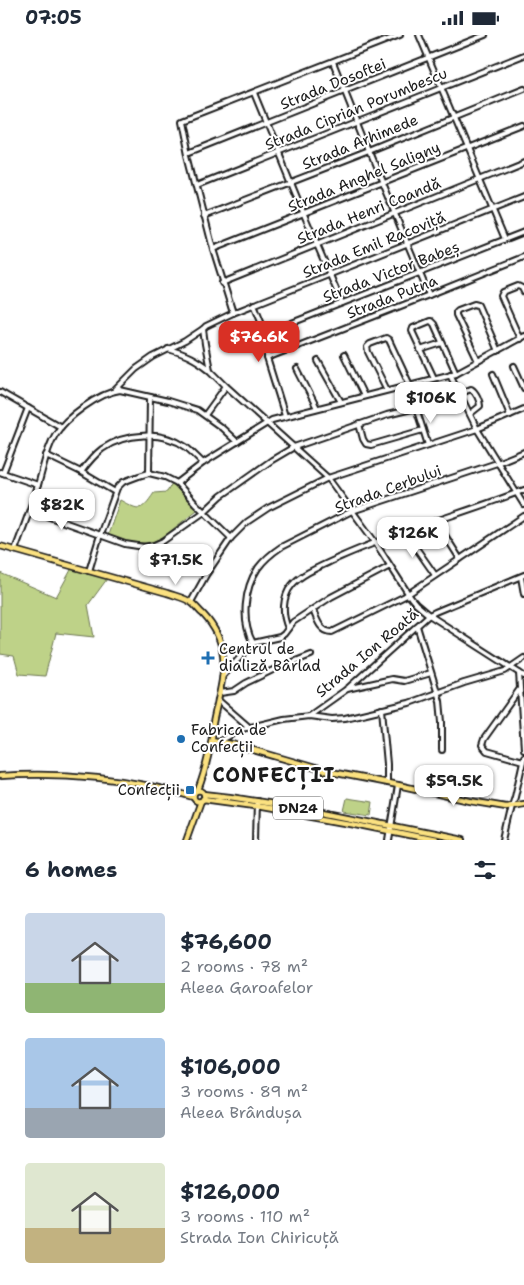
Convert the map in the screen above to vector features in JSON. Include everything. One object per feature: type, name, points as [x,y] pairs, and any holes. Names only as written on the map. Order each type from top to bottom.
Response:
[{"type":"main road","points":[[0,546],[167,593],[191,602],[212,625],[220,640],[223,657],[223,676],[197,809],[187,840]]},
{"type":"main road","points":[[212,740],[326,771],[493,805],[512,806],[524,804]]},
{"type":"main road","name":"DN24","points":[[0,776],[38,774],[135,783],[199,796],[318,811],[434,840]]},
{"type":"main road","name":"DN24","points":[[391,829],[462,840]]},
{"type":"street","points":[[233,313],[212,249],[182,120],[400,35]]},
{"type":"street","points":[[420,35],[505,239]]},
{"type":"street","name":"Strada Dosoftei","points":[[189,153],[485,35]]},
{"type":"street","name":"Strada Ciprian Porumbescu","points":[[197,185],[524,55]]},
{"type":"street","points":[[333,62],[430,295]]},
{"type":"street","name":"Strada Arhimede","points":[[204,216],[524,89]]},
{"type":"street","points":[[254,93],[342,303]]},
{"type":"street","name":"Strada Anghel Saligny","points":[[212,249],[524,126]]},
{"type":"street","name":"Strada Henri Coandă","points":[[222,283],[524,161]]},
{"type":"street","name":"Strada Emil Racoviță","points":[[114,391],[149,360],[185,341],[206,325],[254,304],[524,197]]},
{"type":"street","name":"Strada Victor Babeș","points":[[266,333],[524,231]]},
{"type":"street","name":"Strada Putna","points":[[267,358],[524,257]]},
{"type":"street","points":[[176,483],[203,463],[272,420],[456,373],[498,351],[522,337],[501,296],[503,292],[518,286],[524,292]]},
{"type":"street","points":[[254,304],[266,333],[267,358],[285,416]]},
{"type":"street","points":[[478,361],[456,315],[458,310],[474,304],[478,305],[498,351]]},
{"type":"street","points":[[434,378],[412,329],[430,321],[434,324],[456,373]]},
{"type":"street","points":[[203,329],[203,338],[210,370]]},
{"type":"street","points":[[387,390],[367,347],[386,338],[389,340],[410,385]]},
{"type":"street","points":[[420,350],[442,343]]},
{"type":"street","points":[[167,349],[188,355],[210,370],[328,478],[416,604],[429,615],[524,676]]},
{"type":"street","points":[[344,355],[364,396]]},
{"type":"street","points":[[318,361],[341,402]]},
{"type":"street","points":[[514,366],[524,388]]},
{"type":"street","points":[[298,369],[317,408]]},
{"type":"street","points":[[450,374],[477,429],[524,505]]},
{"type":"street","points":[[493,374],[510,415]]},
{"type":"street","points":[[205,415],[226,386]]},
{"type":"street","points":[[30,510],[125,544],[144,547],[154,545],[163,541],[204,512],[221,496],[272,460],[294,447],[387,415],[460,395],[471,389],[475,393],[480,406],[470,414]]},
{"type":"street","points":[[15,550],[30,510],[52,439],[61,427],[85,405],[98,397],[120,390],[183,405],[205,415],[238,442]]},
{"type":"street","points":[[0,392],[61,427]]},
{"type":"street","points":[[149,473],[150,397]]},
{"type":"street","points":[[28,408],[1,473],[38,485]]},
{"type":"street","points":[[416,408],[428,445]]},
{"type":"street","points":[[191,602],[209,569],[231,538],[242,526],[263,512],[328,478],[477,429],[524,409]]},
{"type":"street","points":[[359,424],[364,442],[368,445],[423,430]]},
{"type":"street","points":[[81,472],[93,457],[109,445],[128,438],[149,435],[168,439],[185,446],[203,463]]},
{"type":"street","name":"Strada Cerbului","points":[[253,643],[247,628],[246,602],[249,588],[258,568],[270,555],[281,547],[352,511],[497,463],[524,452]]},
{"type":"street","points":[[46,455],[81,472],[115,492]]},
{"type":"street","points":[[89,571],[119,485],[149,473],[166,477],[176,483],[231,538]]},
{"type":"street","points":[[288,628],[285,621],[284,606],[286,597],[292,585],[307,573],[375,543],[524,490]]},
{"type":"street","points":[[313,610],[323,630],[332,632],[408,593],[524,516]]},
{"type":"street","points":[[436,521],[460,559]]},
{"type":"street","points":[[405,532],[436,575]]},
{"type":"street","points":[[223,676],[253,643],[280,637],[293,622],[331,597],[390,566]]},
{"type":"street","points":[[522,576],[524,594]]},
{"type":"street","name":"Strada Ion Roată","points":[[309,716],[347,689],[429,615],[522,576]]},
{"type":"street","points":[[417,626],[438,693],[441,708],[442,750]]},
{"type":"street","points":[[220,693],[234,691],[275,669],[311,655]]},
{"type":"street","points":[[220,741],[249,727],[284,719],[309,716],[337,718],[409,703],[464,683],[505,671],[523,660]]},
{"type":"street","points":[[347,689],[392,679],[404,681],[431,673]]},
{"type":"street","points":[[519,673],[524,749]]},
{"type":"street","points":[[519,689],[484,739],[482,745],[487,751],[524,761]]},
{"type":"street","points":[[218,700],[249,727]]},
{"type":"street","points":[[382,709],[387,756],[387,783]]},
{"type":"street","points":[[504,840],[516,797],[524,757]]},
{"type":"street","points":[[389,840],[398,785]]},
{"type":"street","points":[[256,804],[256,840]]},
{"type":"green space","points":[[172,483],[197,510],[162,538],[150,543],[126,542],[108,535],[120,500],[140,508],[146,504],[154,493],[167,492]]},
{"type":"green space","points":[[72,568],[107,579],[88,605],[94,637],[56,633],[45,676],[19,674],[14,656],[0,654],[0,573],[56,597]]},
{"type":"green space","points":[[347,798],[373,802],[371,815],[344,811]]},
{"type":"place","name":"Centrul de dializă Bârlad","points":[[208,658]]},
{"type":"place","name":"Fabrica de Confecții","points":[[181,739]]},
{"type":"place","name":"Confecții","points":[[190,790]]},
{"type":"district","name":"CONFECȚII","points":[[274,775]]}]
